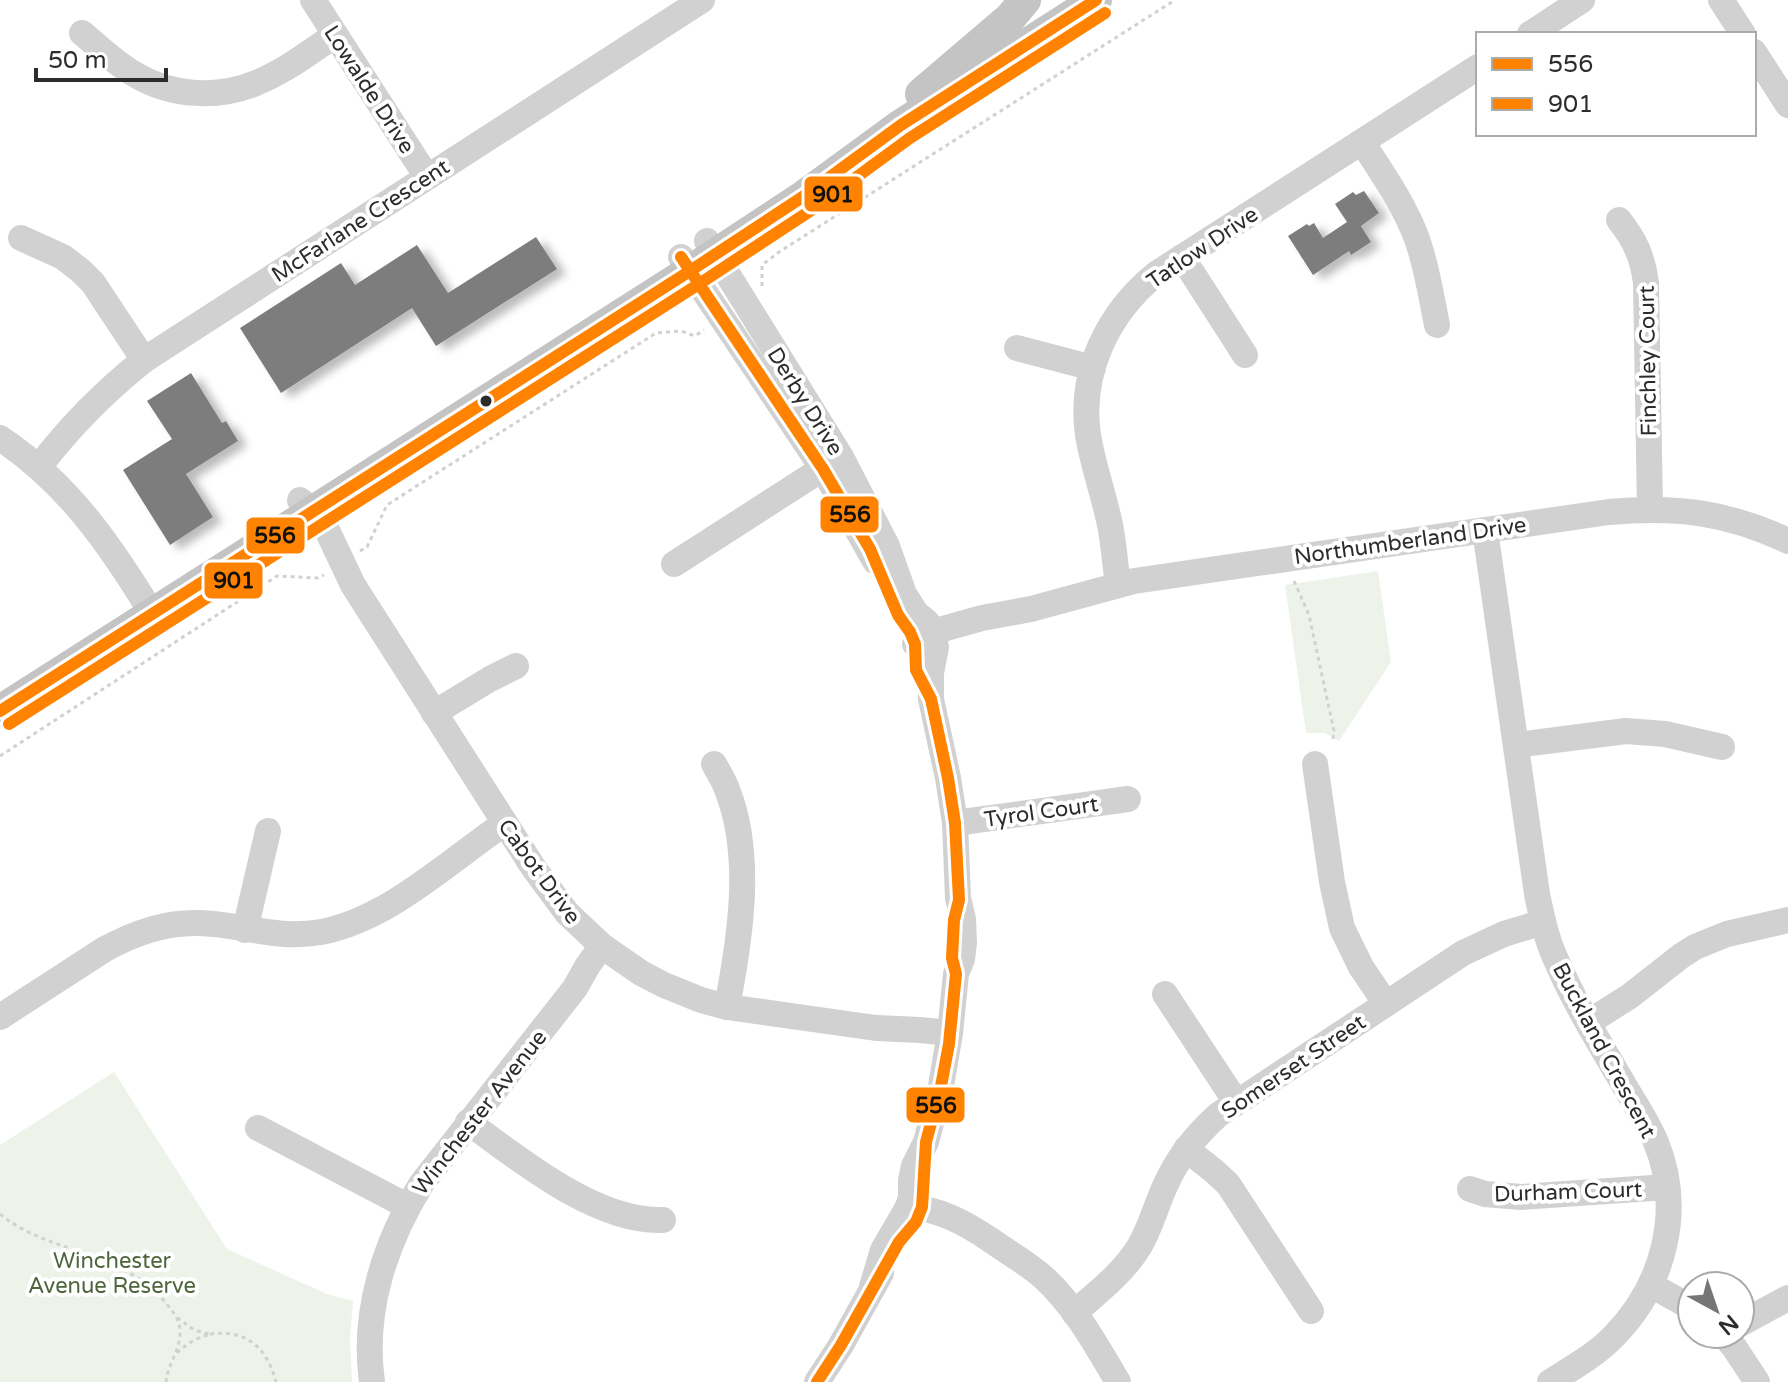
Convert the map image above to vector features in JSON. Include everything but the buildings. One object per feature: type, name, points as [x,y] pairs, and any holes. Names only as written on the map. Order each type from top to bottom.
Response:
[{"type":"main road","points":[[854,150],[1010,18],[1025,0]]},
{"type":"main road","points":[[698,256],[804,196],[901,125],[1076,9]]},
{"type":"main road","points":[[0,695],[306,510],[698,256],[813,172],[901,125]]},
{"type":"main road","points":[[0,711],[148,607]]},
{"type":"street","name":"Lowalde Drive","points":[[313,0],[427,177]]},
{"type":"street","name":"McFarlane Crescent","points":[[39,467],[79,417],[144,360],[702,0]]},
{"type":"street","points":[[1035,0],[1076,9]]},
{"type":"street","points":[[1533,32],[1582,0]]},
{"type":"street","points":[[1721,0],[1742,32]]},
{"type":"street","points":[[82,33],[116,62],[151,84],[188,93],[233,91],[255,84],[335,35]]},
{"type":"street","points":[[1756,55],[1788,105]]},
{"type":"street","name":"Tatlow Drive","points":[[1126,583],[1088,432],[1088,393],[1093,368],[1100,346],[1119,312],[1144,284],[1182,257],[1476,68]]},
{"type":"street","points":[[1362,142],[1394,192],[1417,240],[1437,325]]},
{"type":"street","name":"Finchley Court","points":[[1619,220],[1641,255],[1646,283],[1650,509]]},
{"type":"street","points":[[21,238],[63,257],[81,271],[93,283],[144,360]]},
{"type":"street","name":"Derby Drive","points":[[698,256],[832,463],[898,615],[910,632],[927,639]]},
{"type":"street","points":[[1182,257],[1245,355]]},
{"type":"street","points":[[1017,348],[1093,368]]},
{"type":"street","points":[[0,438],[62,488],[96,528],[148,607]]},
{"type":"street","points":[[674,564],[832,463]]},
{"type":"street","name":"Northumberland Drive","points":[[927,639],[982,618],[1031,609],[1126,583],[1609,512],[1650,509],[1705,513],[1736,520],[1788,541]]},
{"type":"street","name":"Cabot Drive","points":[[306,510],[326,528],[353,585],[434,713],[552,894],[582,930],[641,973],[701,1000],[727,1007],[876,1028],[925,1030],[950,1039]]},
{"type":"street","name":"Buckland Crescent","points":[[1485,530],[1543,922],[1558,964],[1651,1132],[1661,1158],[1669,1206],[1659,1269],[1639,1306],[1598,1351],[1550,1382]]},
{"type":"street","points":[[927,639],[936,647],[931,673],[931,699],[955,823],[959,900],[954,920],[952,958],[956,974],[950,1039],[926,1142],[914,1166],[911,1197],[916,1210],[942,1229],[1001,1247],[1043,1278],[1074,1313],[1118,1382]]},
{"type":"street","points":[[434,713],[516,666]]},
{"type":"street","points":[[1516,745],[1626,731],[1665,734],[1722,747]]},
{"type":"street","points":[[714,764],[733,806],[743,887],[727,1007]]},
{"type":"street","points":[[1315,764],[1337,909],[1350,946],[1386,1004]]},
{"type":"street","name":"Tyrol Court","points":[[955,823],[1128,799]]},
{"type":"street","points":[[0,1017],[105,949],[141,932],[200,923],[295,935],[341,927],[384,907],[456,861],[478,851],[508,827]]},
{"type":"street","points":[[245,930],[268,831]]},
{"type":"street","points":[[1589,1022],[1630,996],[1695,947],[1727,934],[1788,920]]},
{"type":"street","name":"Somerset Street","points":[[1074,1313],[1109,1282],[1138,1249],[1166,1182],[1186,1149],[1205,1127],[1236,1102],[1463,953],[1481,943],[1543,922]]},
{"type":"street","name":"Winchester Avenue","points":[[372,1382],[371,1323],[375,1295],[393,1236],[407,1206],[468,1122],[575,988],[595,970],[606,949]]},
{"type":"street","points":[[1165,994],[1236,1102]]},
{"type":"street","points":[[468,1122],[544,1176],[596,1204],[635,1219],[663,1220]]},
{"type":"street","points":[[258,1128],[407,1206]]},
{"type":"street","points":[[1186,1149],[1228,1184],[1311,1311]]},
{"type":"street","name":"Durham Court","points":[[1470,1189],[1485,1194],[1521,1197],[1667,1187]]},
{"type":"street","points":[[817,1382],[916,1210]]},
{"type":"street","points":[[1651,1285],[1676,1299]]},
{"type":"street","points":[[1756,1315],[1788,1298]]},
{"type":"street","points":[[1736,1350],[1757,1382]]},
{"type":"path","points":[[762,293],[762,265],[779,252],[1175,0]]},
{"type":"path","points":[[367,547],[387,505],[656,333],[681,331],[695,336],[703,331]]},
{"type":"path","points":[[0,756],[277,576],[318,578],[324,574]]},
{"type":"path","points":[[1294,581],[1309,615],[1334,731],[1333,739]]},
{"type":"path","points":[[0,1214],[25,1230],[143,1280],[178,1318],[194,1330],[210,1334]]},
{"type":"path","points":[[166,1382],[177,1353],[178,1318]]},
{"type":"path","points":[[177,1353],[197,1337],[231,1333],[252,1342],[268,1360],[276,1382]]},
{"type":"green space","points":[[1378,571],[1391,662],[1339,741],[1325,733],[1306,733],[1285,585]]},
{"type":"green space","name":"Winchester Avenue Reserve","points":[[114,1072],[227,1249],[327,1294],[353,1301],[350,1339],[352,1382],[0,1382],[0,1145]]},
{"type":"transit line","name":"556","points":[[0,711],[690,271],[804,196],[901,125],[1096,0]]},
{"type":"transit line","name":"901","points":[[9,724],[699,284],[813,209],[910,138],[1105,13]]},
{"type":"transit line","name":"556","points":[[681,257],[823,469],[870,549],[898,615],[915,644],[916,670],[931,699],[955,823],[959,900],[954,920],[952,958],[956,974],[949,1044],[926,1142],[922,1207],[916,1222],[899,1242],[817,1382]]}]
